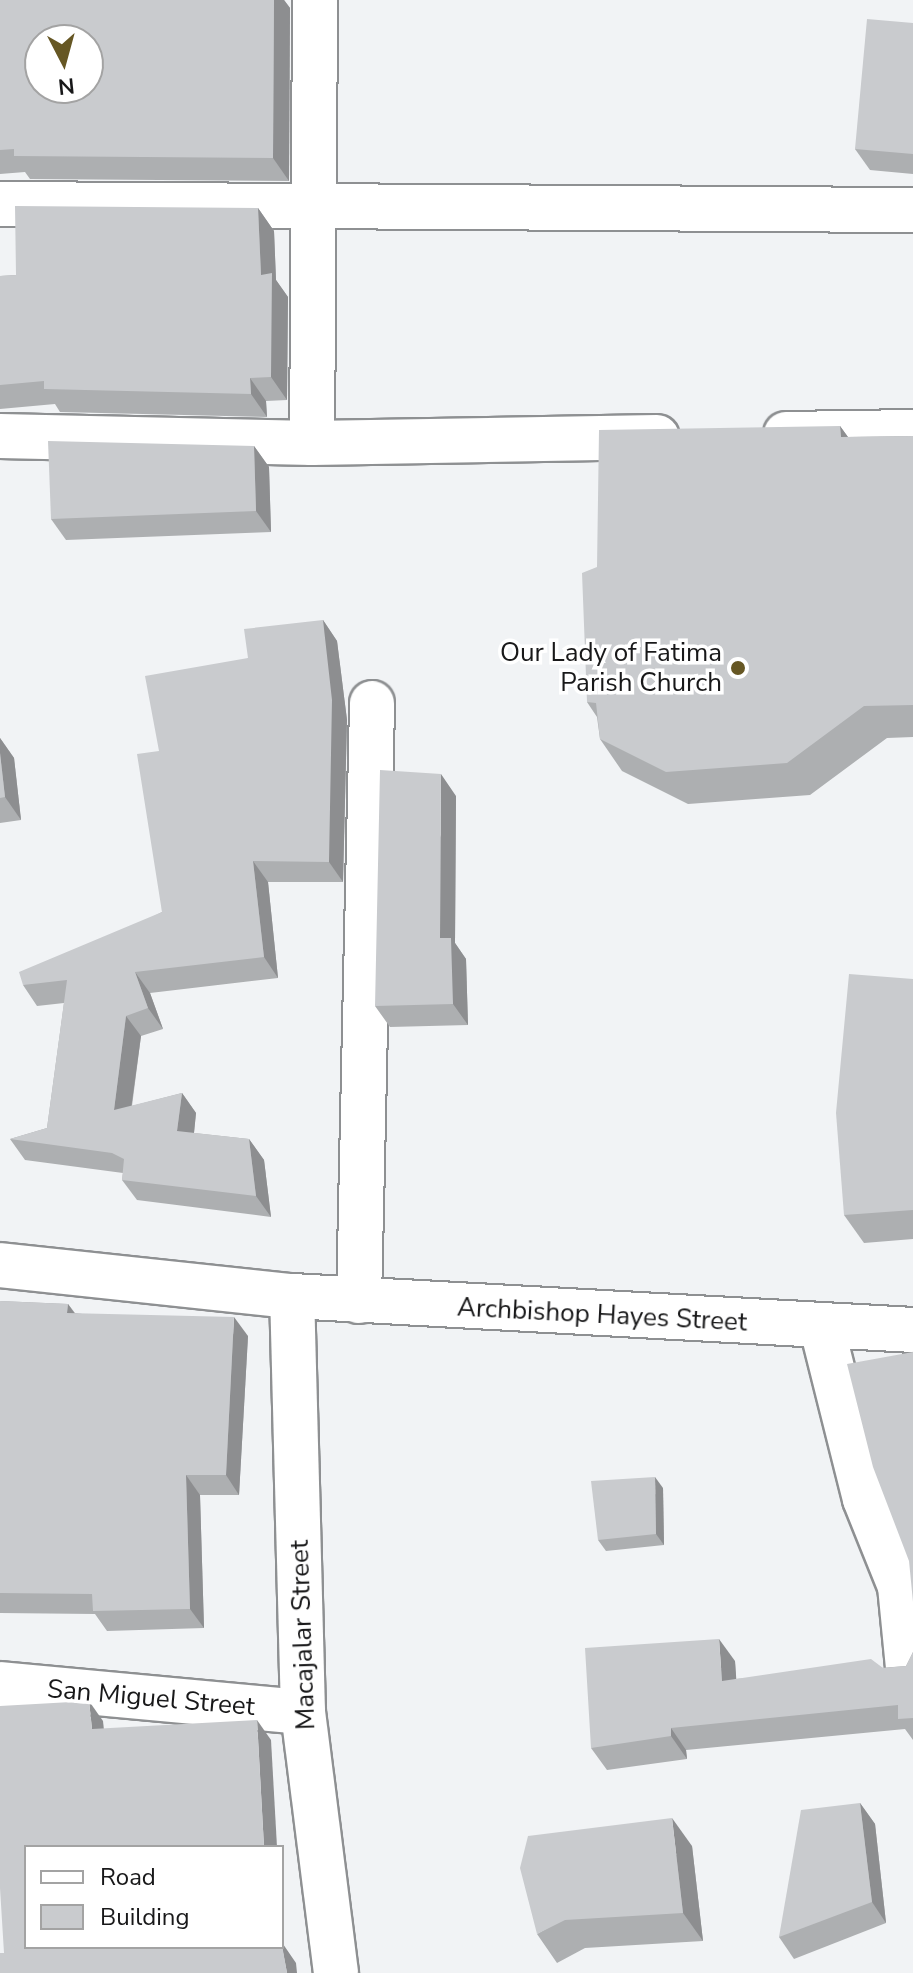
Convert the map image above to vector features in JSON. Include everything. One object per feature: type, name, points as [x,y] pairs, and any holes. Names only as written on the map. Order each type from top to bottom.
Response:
[{"type":"street","points":[[312,443],[316,208],[315,0]]},
{"type":"street","points":[[0,204],[913,210]]},
{"type":"street","points":[[0,436],[312,443],[913,432]]},
{"type":"street","points":[[359,1301],[372,703]]},
{"type":"street","name":"Archbishop Hayes Street","points":[[0,1265],[359,1301],[822,1328],[913,1330]]},
{"type":"street","name":"Macajalar Street","points":[[292,1296],[303,1712],[336,1973]]},
{"type":"street","points":[[822,1328],[865,1499],[900,1586],[908,1668]]},
{"type":"street","name":"San Miguel Street","points":[[0,1684],[303,1712]]},
{"type":"building","points":[[0,0],[274,0],[273,158],[14,156],[14,149],[0,150]]},
{"type":"building","points":[[867,19],[913,23],[913,154],[855,149]]},
{"type":"building","points":[[15,206],[258,208],[261,275],[272,273],[271,377],[250,378],[251,394],[44,389],[44,381],[0,385],[0,276],[16,275]]},
{"type":"building","name":"Our Lady of Fatima Parish Church","points":[[840,426],[841,437],[913,436],[913,705],[864,706],[787,763],[666,772],[600,739],[596,703],[587,702],[582,573],[597,567],[599,430]]},
{"type":"building","points":[[48,441],[254,446],[256,511],[51,519]]},
{"type":"building","points":[[323,620],[332,700],[329,862],[253,861],[264,957],[135,972],[148,1008],[126,1016],[114,1110],[182,1093],[177,1131],[249,1139],[256,1196],[122,1180],[124,1159],[112,1153],[10,1139],[47,1128],[67,980],[23,985],[19,972],[162,912],[137,754],[159,751],[145,676],[248,658],[244,629]]},
{"type":"building","points":[[0,753],[5,797],[0,798]]},
{"type":"building","points":[[380,770],[441,774],[440,938],[451,938],[453,1004],[375,1006]]},
{"type":"building","points":[[849,974],[913,979],[913,1210],[844,1215],[836,1113]]},
{"type":"building","points":[[0,1301],[68,1304],[67,1313],[234,1317],[226,1475],[186,1475],[190,1609],[93,1611],[92,1594],[0,1593]]},
{"type":"building","points":[[913,1352],[913,1602],[909,1561],[873,1467],[847,1364]]},
{"type":"building","points":[[655,1477],[656,1534],[598,1540],[591,1481]]},
{"type":"building","points":[[719,1639],[722,1681],[871,1659],[883,1668],[906,1666],[913,1652],[913,1718],[898,1719],[898,1705],[671,1728],[671,1736],[591,1748],[585,1648]]},
{"type":"building","points":[[89,1701],[92,1729],[257,1720],[264,1845],[24,1845],[24,1949],[283,1949],[287,1973],[0,1973],[0,1953],[4,1953],[0,1888],[0,1706]]},
{"type":"building","points":[[860,1803],[872,1902],[779,1937],[801,1810]]},
{"type":"building","points":[[672,1818],[683,1913],[565,1920],[537,1934],[520,1868],[528,1836]]},
{"type":"place","name":"Our Lady of Fatima Parish Church","points":[[738,668]]}]
